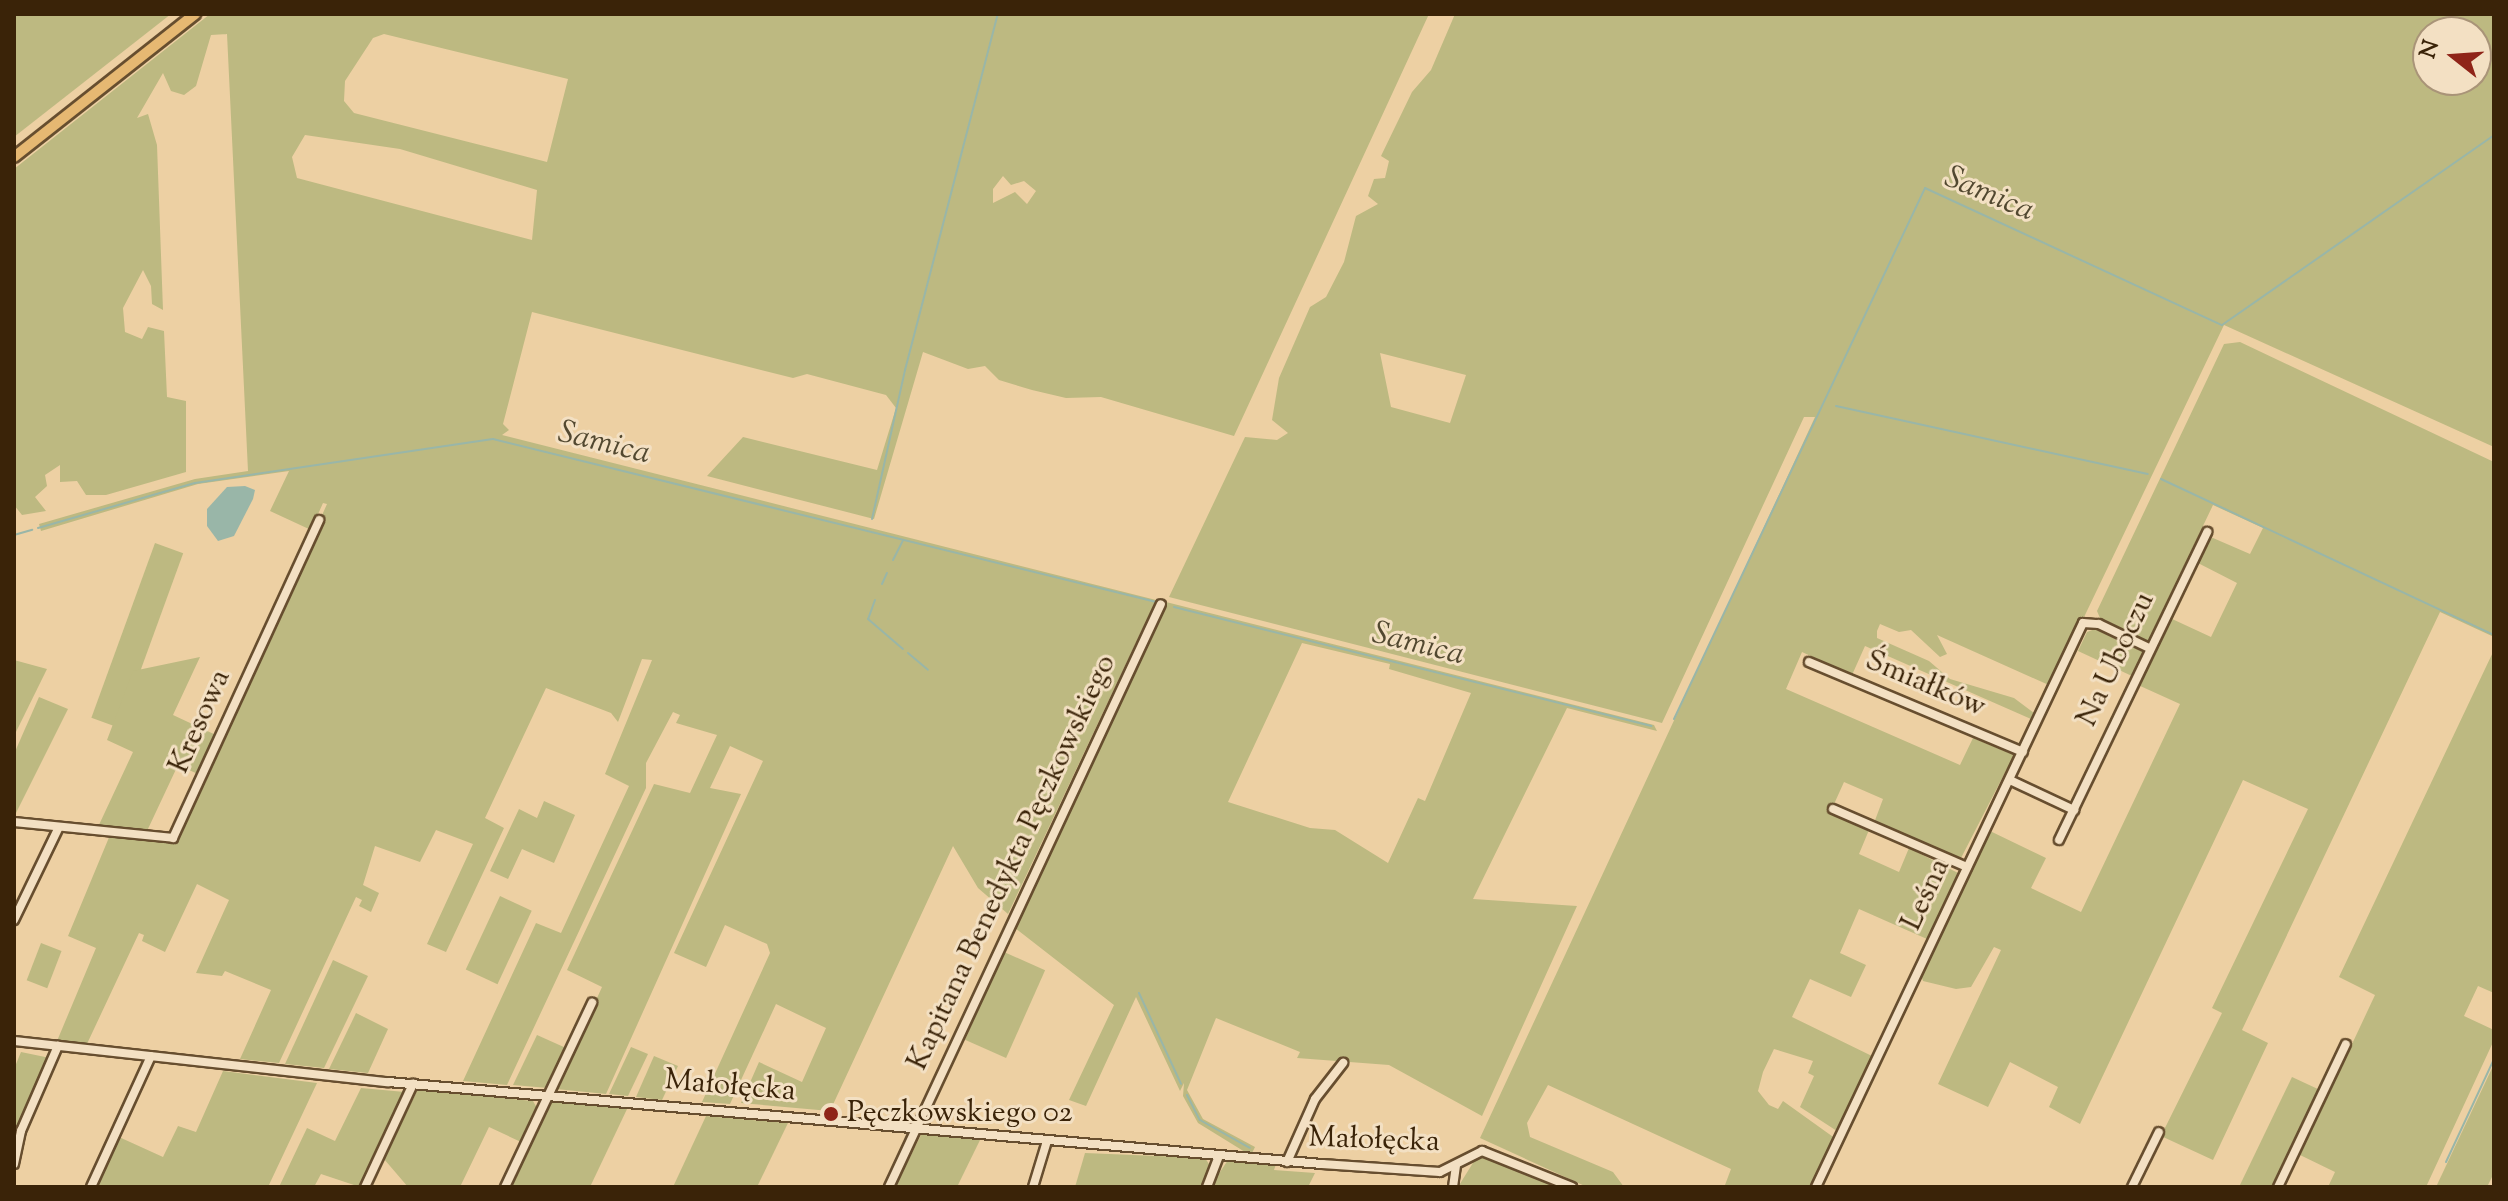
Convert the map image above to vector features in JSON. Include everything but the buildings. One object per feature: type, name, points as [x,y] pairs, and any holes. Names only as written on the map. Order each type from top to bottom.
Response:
[{"type":"main road","points":[[14,157],[195,14]]},
{"type":"street","name":"Kresowa","points":[[14,822],[168,839],[176,834],[319,520]]},
{"type":"street","name":"Na Uboczu","points":[[2059,840],[2207,532]]},
{"type":"street","name":"Kapitana Benedykta Pęczkowskiego","points":[[889,1187],[1161,604]]},
{"type":"street","name":"Leśna","points":[[1816,1187],[2083,623],[2099,624],[2149,648]]},
{"type":"street","name":"Śmiałków","points":[[1809,662],[2023,752]]},
{"type":"street","points":[[2010,780],[2074,810]]},
{"type":"street","points":[[1833,809],[1967,867]]},
{"type":"street","points":[[14,920],[59,827]]},
{"type":"street","points":[[505,1187],[592,1003]]},
{"type":"street","name":"Małołęcka","points":[[14,1041],[413,1084],[1287,1162],[1428,1172],[1456,1166],[1472,1153],[1489,1152],[1572,1187]]},
{"type":"street","points":[[2278,1187],[2346,1044]]},
{"type":"street","points":[[14,1164],[21,1131],[58,1046]]},
{"type":"street","points":[[91,1187],[151,1056]]},
{"type":"street","points":[[1287,1162],[1315,1099],[1343,1063]]},
{"type":"street","points":[[365,1187],[413,1084]]},
{"type":"street","points":[[2132,1187],[2159,1132]]},
{"type":"street","points":[[1033,1187],[1047,1141]]},
{"type":"street","points":[[1207,1187],[1219,1156]]},
{"type":"street","points":[[1453,1187],[1456,1166]]},
{"type":"shaded area","points":[[14,14],[171,14],[14,137]]},
{"type":"shaded area","points":[[210,14],[1429,14],[1234,436],[1101,397],[1066,398],[1032,390],[999,380],[985,366],[968,369],[923,352],[874,519],[707,476],[743,437],[877,470],[896,408],[886,395],[807,374],[793,378],[532,312],[503,424],[509,430],[502,435],[1156,600],[1008,914],[978,888],[953,846],[830,1111],[741,1103],[759,1062],[802,1082],[826,1028],[776,1004],[730,1104],[702,1102],[770,953],[767,944],[725,925],[706,967],[674,953],[763,761],[730,746],[710,788],[741,794],[606,1094],[556,1089],[602,987],[567,970],[654,784],[690,793],[717,735],[676,723],[680,715],[673,712],[646,763],[646,788],[507,1085],[463,1081],[536,923],[561,933],[629,786],[605,774],[652,660],[642,659],[618,722],[611,713],[546,688],[485,818],[504,828],[446,952],[427,944],[473,844],[436,830],[420,862],[375,846],[363,885],[379,893],[371,912],[359,906],[362,900],[356,897],[279,1063],[240,1059],[271,990],[225,971],[222,976],[196,973],[229,900],[197,884],[165,952],[142,941],[144,935],[139,933],[86,1046],[57,1041],[96,948],[68,936],[110,835],[177,841],[327,504],[323,503],[311,530],[270,511],[289,471],[198,484],[41,531],[39,524],[195,479],[248,471],[227,34],[211,35],[196,86],[184,95],[171,91],[163,73],[137,118],[148,114],[157,145],[163,310],[152,304],[151,286],[143,270],[123,308],[125,332],[142,339],[148,327],[164,331],[167,397],[186,401],[186,472],[106,495],[86,495],[77,481],[60,482],[60,465],[45,475],[47,486],[35,497],[46,511],[22,515],[14,505],[14,169]],"holes":[[[384,34],[568,79],[547,162],[354,113],[344,101],[345,81],[373,38]],[[305,135],[400,149],[537,190],[532,240],[297,178],[292,157]],[[1003,176],[1011,185],[1024,181],[1036,191],[1027,204],[1015,192],[993,203],[993,189]]]},
{"type":"shaded area","points":[[1455,14],[2494,14],[2494,447],[2224,325],[2051,686],[1937,635],[1947,654],[1940,657],[1911,630],[1899,632],[1880,624],[1877,638],[1929,661],[1950,679],[2014,698],[2034,713],[2031,719],[1865,646],[1852,675],[1802,652],[1786,689],[1960,765],[1973,738],[2014,755],[1960,860],[1874,823],[1883,799],[1844,782],[1830,813],[1869,830],[1859,854],[1899,872],[1909,848],[1958,873],[1927,939],[1859,909],[1840,953],[1866,965],[1851,997],[1810,979],[1792,1017],[1874,1057],[1840,1133],[1800,1107],[1814,1076],[1808,1073],[1813,1061],[1774,1049],[1763,1072],[1758,1091],[1769,1105],[1778,1109],[1783,1101],[1836,1139],[1812,1187],[1730,1187],[1725,1185],[1731,1169],[1548,1085],[1527,1123],[1530,1137],[1613,1172],[1624,1187],[1587,1187],[1480,1138],[1815,417],[1804,417],[1662,723],[1169,597],[1245,437],[1277,440],[1288,433],[1272,420],[1279,378],[1310,307],[1326,297],[1344,262],[1356,216],[1378,204],[1368,196],[1374,179],[1385,178],[1389,161],[1381,156],[1412,92],[1431,70]],"holes":[[[1380,353],[1466,375],[1450,423],[1391,407]]]},
{"type":"shaded area","points":[[2240,342],[2494,462],[2494,637],[2440,612],[2242,1030],[2268,1043],[2213,1160],[2161,1136],[2222,1013],[2212,1008],[2308,809],[2243,780],[2080,1124],[2049,1107],[2058,1087],[2010,1062],[1988,1107],[1938,1084],[2001,950],[1994,947],[1971,987],[1956,989],[1923,981],[1921,975],[1990,831],[2046,858],[2031,888],[2081,912],[2180,704],[2138,685],[2170,618],[2211,637],[2237,583],[2196,562],[2206,540],[2213,538],[2250,554],[2263,528],[2213,505],[2148,641],[2100,618],[2097,611],[2224,344]]},
{"type":"shaded area","points":[[245,486],[255,490],[253,499],[234,536],[218,541],[207,526],[207,509],[227,487]]},
{"type":"shaded area","points":[[155,543],[183,553],[120,728],[91,718]]},
{"type":"shaded area","points":[[1166,602],[1654,725],[1657,731],[1567,708],[1473,899],[1577,906],[1482,1116],[1389,1065],[1297,1058],[1300,1052],[1216,1018],[1187,1090],[1203,1119],[1255,1147],[1252,1153],[1245,1152],[1198,1123],[1183,1096],[1184,1083],[1180,1091],[1136,997],[1086,1106],[1069,1100],[1114,1005],[1015,928]],"holes":[[[1302,643],[1390,664],[1389,669],[1471,693],[1425,801],[1418,798],[1388,863],[1335,830],[1310,828],[1228,802]]]},
{"type":"shaded area","points":[[2095,629],[2143,652],[2132,676],[2078,651],[2087,632]]},
{"type":"shaded area","points":[[2494,650],[2494,993],[2478,986],[2464,1016],[2494,1030],[2494,1040],[2426,1187],[2328,1187],[2335,1172],[2300,1155],[2375,995],[2339,977]]},
{"type":"shaded area","points":[[200,657],[173,715],[218,736],[200,775],[178,765],[147,831],[98,827],[133,752],[107,740],[133,671]]},
{"type":"shaded area","points":[[14,660],[47,669],[14,736]]},
{"type":"shaded area","points":[[39,697],[68,709],[14,817],[14,754]]},
{"type":"shaded area","points":[[544,801],[575,815],[554,863],[522,849],[508,879],[490,871],[519,809],[537,818]]},
{"type":"shaded area","points":[[500,896],[532,911],[497,984],[466,969]]},
{"type":"shaded area","points":[[41,943],[62,951],[47,988],[27,980]]},
{"type":"shaded area","points":[[1004,952],[1045,970],[1006,1058],[965,1040]]},
{"type":"shaded area","points":[[333,960],[368,976],[324,1068],[285,1064]]},
{"type":"shaded area","points":[[356,1013],[388,1029],[368,1073],[329,1069]]},
{"type":"shaded area","points":[[537,1035],[566,1048],[548,1088],[513,1085]]},
{"type":"shaded area","points":[[631,1047],[648,1054],[628,1096],[609,1094]]},
{"type":"shaded area","points":[[21,1052],[50,1058],[16,1133],[14,1151],[14,1069]]},
{"type":"shaded area","points":[[654,1056],[678,1066],[662,1100],[636,1097]]},
{"type":"shaded area","points":[[2494,1064],[2494,1173],[2487,1187],[2436,1187]]},
{"type":"shaded area","points":[[223,1071],[317,1083],[268,1187],[96,1187],[119,1137],[163,1157],[178,1126],[196,1132]]},
{"type":"shaded area","points":[[2292,1077],[2320,1090],[2275,1187],[2239,1187]]},
{"type":"shaded area","points":[[361,1088],[405,1092],[360,1187],[321,1174],[314,1187],[279,1187],[307,1128],[335,1141]]},
{"type":"shaded area","points":[[418,1089],[533,1101],[537,1108],[521,1142],[489,1127],[460,1187],[408,1187],[384,1159]]},
{"type":"shaded area","points":[[549,1102],[628,1107],[590,1187],[509,1187]]},
{"type":"shaded area","points":[[706,1116],[788,1123],[757,1187],[673,1187]]},
{"type":"shaded area","points":[[922,1133],[981,1138],[957,1187],[895,1187]]},
{"type":"shaded area","points":[[1085,1153],[1205,1158],[1211,1167],[1202,1187],[1075,1187]]},
{"type":"shaded area","points":[[1494,1157],[1558,1187],[1458,1187],[1476,1158]]},
{"type":"shaded area","points":[[1228,1160],[1276,1164],[1274,1170],[1315,1173],[1308,1187],[1210,1187]]},
{"type":"waterway","points":[[872,519],[905,370],[998,14]]},
{"type":"waterway","name":"Samica","points":[[1674,719],[1925,188],[2222,325],[2494,135]]},
{"type":"waterway","points":[[1836,406],[2148,474]]},
{"type":"waterway","name":"Samica","points":[[38,528],[195,483],[493,439],[1156,602]]},
{"type":"waterway","points":[[2161,479],[2494,635]]},
{"type":"waterway","name":"Samica","points":[[14,535],[32,530]]},
{"type":"waterway","points":[[893,560],[903,540]]},
{"type":"waterway","points":[[882,584],[887,573]]},
{"type":"waterway","points":[[875,600],[868,619],[903,649]]},
{"type":"waterway","name":"Samica","points":[[1174,607],[1651,726]]},
{"type":"waterway","points":[[908,653],[928,670]]},
{"type":"waterway","points":[[1139,993],[1181,1084]]},
{"type":"waterway","points":[[2446,1162],[2494,1059]]},
{"type":"waterway","points":[[1187,1095],[1200,1120],[1250,1148]]},
{"type":"place","name":"Pęczkowskiego 02","points":[[831,1114]]}]
